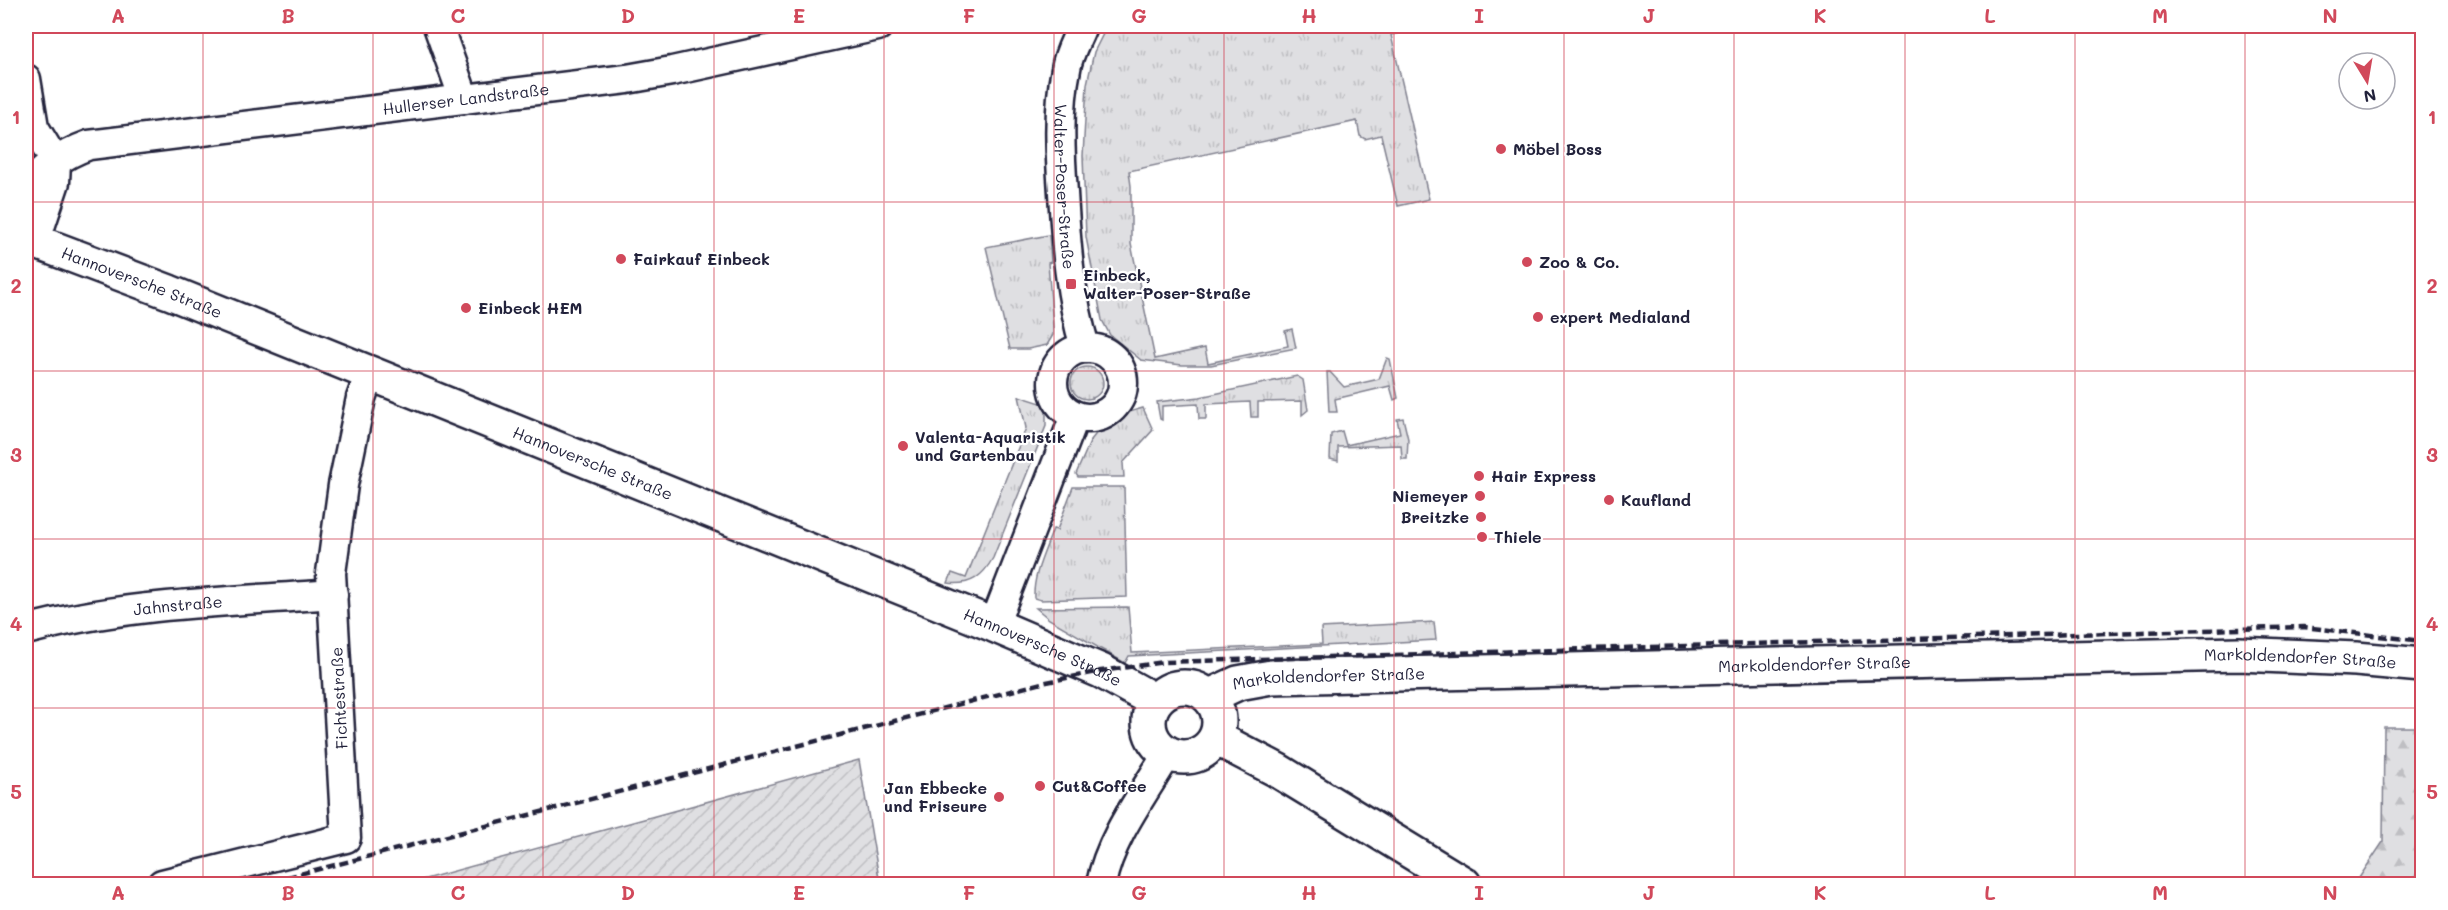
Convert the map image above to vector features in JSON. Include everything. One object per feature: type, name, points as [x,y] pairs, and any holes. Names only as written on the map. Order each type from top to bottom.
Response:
[{"type":"main road","name":"Hannoversche Straße","points":[[31,240],[169,292],[994,625],[1101,671],[1155,701]]},
{"type":"main road","name":"Markoldendorfer Straße","points":[[1210,696],[1238,683],[1271,677],[1716,665],[2239,654],[2356,659],[2422,665]]},
{"type":"main road","points":[[1181,686],[1197,688],[1210,696],[1220,716],[1220,727],[1216,738],[1208,748],[1197,755],[1185,758],[1168,753],[1153,739],[1149,727],[1149,714],[1155,701],[1166,691],[1181,686]]},
{"type":"main road","points":[[1216,738],[1277,770],[1464,885]]},
{"type":"street","points":[[438,26],[464,99]]},
{"type":"street","name":"Hullerser Landstraße","points":[[26,191],[37,176],[71,152],[89,145],[672,71],[878,26]]},
{"type":"street","name":"Walter-Poser-Straße","points":[[1082,26],[1066,68],[1060,142],[1070,273],[1077,319],[1085,347]]},
{"type":"street","points":[[26,80],[34,126],[56,163],[55,182],[31,240]]},
{"type":"street","points":[[1085,347],[1097,348],[1108,353],[1117,362],[1122,372],[1124,384],[1116,405],[1097,417],[1075,416],[1060,405],[1053,388],[1053,379],[1060,361],[1067,354],[1085,347]]},
{"type":"street","name":"Fichtestraße","points":[[162,885],[346,838],[332,573],[343,485],[361,399],[370,373]]},
{"type":"street","points":[[994,625],[1075,416]]},
{"type":"street","name":"Jahnstraße","points":[[26,630],[48,624],[127,611],[333,594]]},
{"type":"street","points":[[1101,885],[1104,870],[1123,828],[1168,753]]},
{"type":"green space","points":[[1107,26],[1399,26],[1400,33],[1391,35],[1429,199],[1398,206],[1381,135],[1365,139],[1360,136],[1357,121],[1129,171],[1131,244],[1155,359],[1205,348],[1208,363],[1288,346],[1285,331],[1292,329],[1296,348],[1211,365],[1182,365],[1141,360],[1110,335],[1102,320],[1086,237],[1083,156],[1087,84],[1094,52]]},
{"type":"green space","points":[[26,139],[33,158],[26,176]]},
{"type":"green space","points":[[1049,235],[1051,262],[1048,263],[1053,335],[1047,345],[1028,349],[1010,349],[986,247]]},
{"type":"green space","points":[[1387,358],[1390,359],[1398,398],[1394,400],[1390,386],[1335,399],[1337,412],[1329,412],[1327,372],[1330,372],[1344,387],[1379,379]]},
{"type":"green space","points":[[1087,367],[1098,372],[1103,383],[1098,394],[1087,399],[1076,394],[1071,383],[1076,372]]},
{"type":"green space","points":[[1297,376],[1303,380],[1308,410],[1302,415],[1302,401],[1258,402],[1258,417],[1251,417],[1250,402],[1206,404],[1206,419],[1199,419],[1198,404],[1162,406],[1162,420],[1160,419],[1157,402],[1200,397]]},
{"type":"green space","points":[[1019,396],[1041,403],[1046,412],[1046,426],[993,558],[980,575],[970,581],[948,583],[952,573],[966,578],[1026,428]]},
{"type":"green space","points":[[1143,408],[1153,430],[1123,463],[1124,477],[1078,477],[1076,474],[1091,440],[1099,430],[1109,428],[1126,413]]},
{"type":"green space","points":[[1403,418],[1408,439],[1407,459],[1402,459],[1401,445],[1338,447],[1338,461],[1330,459],[1331,434],[1342,431],[1346,445],[1400,433],[1397,419]]},
{"type":"green space","points":[[1073,487],[1124,487],[1127,597],[1041,600],[1034,598],[1035,580],[1040,563],[1053,529],[1057,530]]},
{"type":"green space","points":[[1128,607],[1132,653],[1322,644],[1321,628],[1434,622],[1436,640],[1129,656],[1125,663],[1049,619],[1036,608]]},
{"type":"green space","points":[[2384,727],[2422,727],[2422,884],[2355,884],[2383,842]]},
{"type":"green space","points":[[859,760],[880,884],[407,884]]},
{"type":"railway","points":[[261,884],[1042,683],[1101,671],[1165,662],[2304,627],[2422,641]]},
{"type":"place","name":"Möbel Boss","points":[[1501,149]]},
{"type":"place","name":"Fairkauf Einbeck","points":[[621,259]]},
{"type":"place","name":"Zoo & Co.","points":[[1527,262]]},
{"type":"place","name":"Einbeck, Walter-Poser-Straße","points":[[1071,284]]},
{"type":"place","name":"Einbeck HEM","points":[[466,308]]},
{"type":"place","name":"expert Medialand","points":[[1538,317]]},
{"type":"place","name":"Valenta-Aquaristik und Gartenbau","points":[[903,446]]},
{"type":"place","name":"Hair Express","points":[[1479,476]]},
{"type":"place","name":"Niemeyer","points":[[1480,496]]},
{"type":"place","name":"Kaufland","points":[[1609,500]]},
{"type":"place","name":"Breitzke","points":[[1481,517]]},
{"type":"place","name":"Thiele","points":[[1482,537]]},
{"type":"place","name":"Cut&Coffee","points":[[1040,786]]},
{"type":"place","name":"Jan Ebbecke und Friseure","points":[[999,797]]}]
